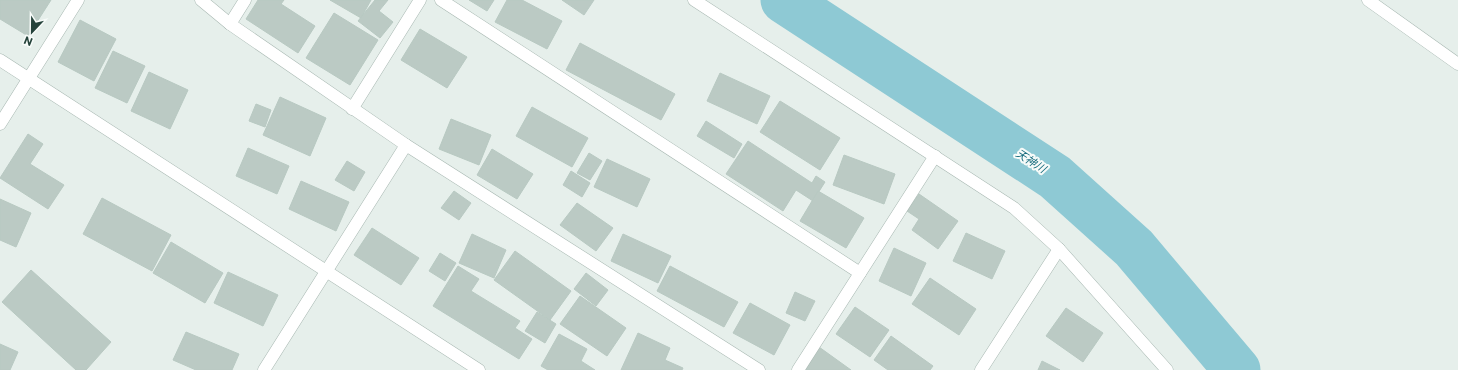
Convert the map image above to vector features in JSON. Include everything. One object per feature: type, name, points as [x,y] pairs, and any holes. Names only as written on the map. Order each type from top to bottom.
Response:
[{"type":"street","points":[[0,124],[78,0]]},
{"type":"street","points":[[201,0],[230,24],[406,146],[759,370]]},
{"type":"street","points":[[230,24],[245,0]]},
{"type":"street","points":[[352,110],[420,0]]},
{"type":"street","points":[[441,0],[860,273]]},
{"type":"street","points":[[694,0],[1014,208],[1059,249],[1167,370]]},
{"type":"street","points":[[1368,0],[1458,64]]},
{"type":"street","points":[[0,60],[479,370]]},
{"type":"street","points":[[264,370],[406,146]]},
{"type":"street","points":[[798,370],[935,156]]},
{"type":"street","points":[[985,368],[1059,249]]},
{"type":"building","points":[[0,0],[51,0],[28,36],[0,19]]},
{"type":"building","points":[[258,0],[284,0],[281,4],[315,26],[298,53],[246,19]]},
{"type":"building","points":[[330,0],[371,0],[361,18]]},
{"type":"building","points":[[375,0],[388,0],[379,11],[393,22],[380,38],[358,21]]},
{"type":"building","points":[[469,0],[494,0],[487,11]]},
{"type":"building","points":[[507,0],[522,0],[562,21],[547,49],[495,22]]},
{"type":"building","points":[[562,0],[594,0],[584,15]]},
{"type":"building","points":[[334,13],[378,40],[350,85],[306,58]]},
{"type":"building","points":[[80,20],[116,39],[94,81],[58,62]]},
{"type":"building","points":[[420,29],[467,57],[447,88],[401,60]]},
{"type":"building","points":[[580,43],[675,94],[661,120],[566,70]]},
{"type":"building","points":[[113,51],[145,66],[127,103],[95,88]]},
{"type":"building","points":[[149,72],[188,90],[170,129],[131,111]]},
{"type":"building","points":[[720,73],[770,96],[757,124],[707,101]]},
{"type":"building","points":[[280,97],[326,118],[310,156],[263,135]]},
{"type":"building","points":[[780,101],[840,138],[820,170],[760,132]]},
{"type":"building","points":[[256,104],[271,110],[265,127],[249,121]]},
{"type":"building","points":[[532,107],[588,138],[572,167],[516,136]]},
{"type":"building","points":[[451,119],[491,135],[479,165],[439,149]]},
{"type":"building","points":[[706,121],[742,144],[734,158],[697,136]]},
{"type":"building","points":[[28,134],[43,144],[30,164],[64,185],[48,209],[0,178]]},
{"type":"building","points":[[748,141],[812,183],[816,176],[825,182],[813,201],[796,190],[783,211],[726,174]]},
{"type":"building","points":[[248,148],[289,166],[277,194],[236,176]]},
{"type":"building","points":[[492,149],[533,174],[517,199],[477,175]]},
{"type":"building","points":[[589,153],[602,161],[590,180],[577,173]]},
{"type":"building","points":[[844,155],[895,174],[884,204],[833,185]]},
{"type":"building","points":[[607,159],[650,179],[637,207],[594,187]]},
{"type":"building","points":[[347,161],[365,172],[354,191],[335,180]]},
{"type":"building","points":[[571,171],[590,183],[582,197],[563,185]]},
{"type":"building","points":[[301,181],[349,202],[336,231],[289,209]]},
{"type":"building","points":[[454,191],[471,203],[459,220],[441,208]]},
{"type":"building","points":[[818,191],[864,218],[846,248],[800,221]]},
{"type":"building","points":[[919,194],[958,221],[938,249],[912,230],[919,219],[907,211]]},
{"type":"building","points":[[102,198],[171,235],[152,271],[83,234]]},
{"type":"building","points":[[0,199],[31,213],[16,247],[0,240]]},
{"type":"building","points":[[577,203],[613,228],[596,251],[560,225]]},
{"type":"building","points":[[372,228],[419,258],[401,285],[354,255]]},
{"type":"building","points":[[966,233],[1005,251],[992,279],[953,261]]},
{"type":"building","points":[[472,234],[506,250],[494,278],[459,263]]},
{"type":"building","points":[[623,234],[671,256],[658,283],[611,261]]},
{"type":"building","points":[[171,242],[223,273],[205,303],[153,273]]},
{"type":"building","points":[[894,248],[926,263],[911,296],[879,281]]},
{"type":"building","points":[[515,251],[571,291],[550,320],[494,280]]},
{"type":"building","points":[[440,253],[456,263],[445,281],[429,271]]},
{"type":"building","points":[[458,266],[479,279],[471,291],[520,321],[515,328],[532,339],[519,359],[433,306]]},
{"type":"building","points":[[670,266],[738,302],[724,327],[657,291]]},
{"type":"building","points":[[31,270],[111,342],[86,370],[76,370],[2,302]]},
{"type":"building","points":[[228,272],[278,295],[263,326],[214,303]]},
{"type":"building","points":[[586,273],[608,290],[596,306],[574,289]]},
{"type":"building","points":[[930,278],[976,309],[959,335],[912,304]]},
{"type":"building","points":[[795,292],[815,301],[805,321],[786,313]]},
{"type":"building","points":[[580,296],[626,328],[607,356],[560,324]]},
{"type":"building","points":[[750,303],[790,325],[774,355],[733,333]]},
{"type":"building","points":[[855,307],[889,330],[870,357],[836,334]]},
{"type":"building","points":[[1066,308],[1103,333],[1083,362],[1046,336]]},
{"type":"building","points":[[537,312],[556,324],[545,343],[525,331]]},
{"type":"building","points":[[186,332],[239,354],[232,370],[196,370],[173,360]]},
{"type":"building","points":[[638,333],[670,348],[665,360],[683,368],[682,370],[621,370]]},
{"type":"building","points":[[559,334],[587,349],[581,361],[595,370],[548,370],[541,366]]},
{"type":"building","points":[[891,336],[933,366],[930,370],[888,370],[874,360]]},
{"type":"building","points":[[0,344],[18,352],[10,370],[0,370]]},
{"type":"building","points":[[819,347],[851,370],[802,370]]},
{"type":"building","points":[[1042,361],[1060,370],[1038,370]]},
{"type":"waterway","name":"天神川","points":[[784,0],[1055,177],[1134,248],[1237,370]]}]
